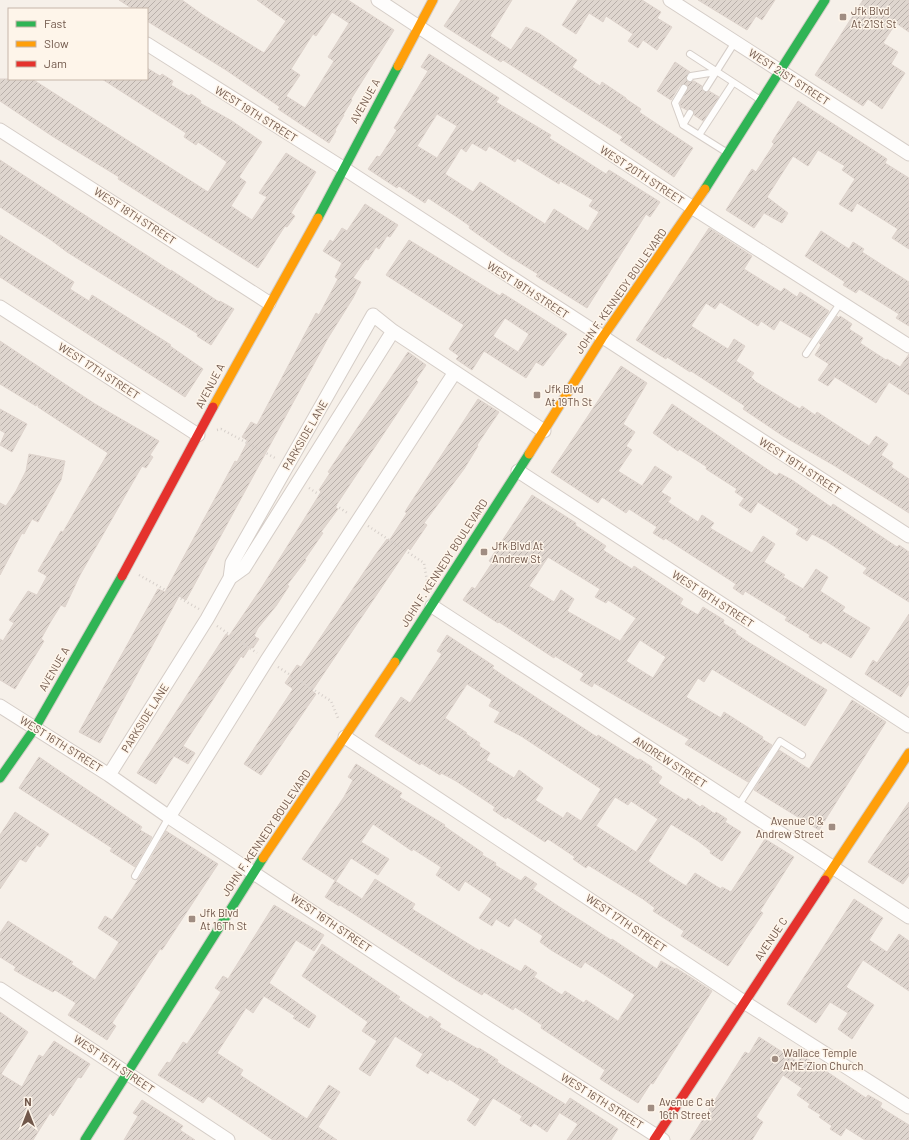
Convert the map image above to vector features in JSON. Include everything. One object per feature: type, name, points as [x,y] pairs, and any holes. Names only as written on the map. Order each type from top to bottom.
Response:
[{"type":"main road","name":"AVENUE A","points":[[0,778],[7,763],[35,728],[126,568],[269,303],[298,255],[343,168],[434,0]]},
{"type":"main road","name":"JOHN F. KENNEDY BOULEVARD","points":[[85,1140],[254,872],[432,606],[602,338],[694,208],[825,0]]},
{"type":"main road","name":"AVENUE C","points":[[658,1139],[744,1002],[909,753]]},
{"type":"street","name":"WEST 20TH STREET","points":[[378,0],[694,208],[909,346]]},
{"type":"street","name":"WEST 21ST STREET","points":[[670,0],[909,154]]},
{"type":"street","name":"WEST 19TH STREET","points":[[148,45],[343,168],[602,338],[909,536]]},
{"type":"street","name":"WEST 18TH STREET","points":[[0,130],[269,303]]},
{"type":"street","name":"WEST 17TH STREET","points":[[0,307],[198,435]]},
{"type":"street","name":"PARKSIDE LANE","points":[[109,775],[207,619],[230,578],[232,562],[373,315],[393,331],[544,431]]},
{"type":"street","name":"PARKSIDE LANE","points":[[230,578],[244,568],[393,331]]},
{"type":"street","points":[[169,817],[267,660],[455,372]]},
{"type":"street","name":"WEST 18TH STREET","points":[[518,471],[909,726]]},
{"type":"street","name":"ANDREW STREET","points":[[432,606],[909,917]]},
{"type":"street","name":"WEST 16TH STREET","points":[[0,706],[109,775],[169,817],[658,1139]]},
{"type":"street","name":"WEST 17TH STREET","points":[[345,737],[744,1002],[909,1107]]},
{"type":"street","name":"WEST 15TH STREET","points":[[0,989],[228,1140]]},
{"type":"lane","points":[[706,88],[735,42]]},
{"type":"lane","points":[[690,54],[761,100]]},
{"type":"lane","points":[[690,78],[691,76],[716,72]]},
{"type":"lane","points":[[699,135],[733,83]]},
{"type":"lane","points":[[684,88],[675,103],[683,125],[728,153]]},
{"type":"lane","points":[[683,125],[690,113]]},
{"type":"lane","points":[[806,354],[841,302]]},
{"type":"lane","points":[[738,806],[780,741],[802,755]]},
{"type":"lane","points":[[135,876],[169,817]]},
{"type":"path","points":[[198,435],[221,429],[278,460],[286,467]]},
{"type":"path","points":[[302,476],[307,487],[424,563],[428,584]]},
{"type":"path","points":[[126,568],[198,608],[207,619],[331,701],[345,737]]},
{"type":"building","points":[[119,0],[182,0],[264,53],[286,21],[257,0],[348,0],[394,30],[351,99],[352,100],[329,143],[278,109],[280,107],[226,70],[148,22],[148,8],[131,8]],"holes":[[[332,12],[349,23],[328,57],[334,61],[305,108],[286,96],[300,75],[291,69],[313,34],[316,36]]]},
{"type":"building","points":[[461,0],[512,0],[490,36],[511,50],[526,27],[540,34],[577,60],[572,67],[600,86],[602,82],[626,98],[641,109],[639,112],[693,148],[674,177],[620,140],[623,137],[503,60],[501,62],[444,26]]},
{"type":"building","points":[[578,0],[642,0],[661,12],[657,18],[672,27],[657,50],[643,40],[638,48],[628,41],[633,34],[606,16],[603,22],[589,13],[576,34],[562,25]]},
{"type":"building","points":[[698,0],[775,0],[762,20],[756,16],[747,30]]},
{"type":"building","points":[[863,0],[909,0],[909,32],[896,23],[883,43],[898,52],[891,64],[905,73],[882,109],[868,99],[863,106],[815,75]]},
{"type":"building","points":[[429,54],[499,98],[496,102],[551,135],[549,138],[606,174],[609,170],[660,202],[650,217],[646,214],[587,308],[536,276],[538,274],[507,255],[469,228],[470,226],[428,198],[425,203],[399,186],[397,188],[368,169],[377,156],[380,157],[397,130],[394,128],[428,71],[421,67]],"holes":[[[437,114],[457,126],[437,158],[417,146]],[[472,143],[486,151],[489,146],[515,162],[517,158],[559,184],[560,181],[593,200],[589,206],[599,212],[588,231],[554,209],[545,224],[480,182],[473,192],[445,174],[461,148],[466,152]]]},
{"type":"building","points":[[675,62],[690,72],[686,78],[688,82],[694,81],[702,86],[703,92],[709,91],[719,97],[703,121],[694,115],[693,109],[687,110],[681,107],[680,103],[688,88],[687,84],[680,85],[671,100],[657,91]]},
{"type":"building","points":[[148,69],[160,76],[162,74],[173,81],[171,85],[189,96],[191,94],[201,101],[200,103],[232,121],[262,142],[239,177],[246,182],[231,206],[252,220],[267,197],[259,193],[286,153],[316,172],[291,213],[295,216],[287,227],[285,226],[258,268],[118,179],[119,177],[52,136],[0,101],[0,79],[34,80],[208,192],[227,162],[198,142],[196,145],[184,137],[186,133],[104,80],[148,80]]},
{"type":"building","points":[[798,101],[887,159],[885,163],[909,178],[909,249],[892,238],[898,229],[857,203],[852,212],[839,204],[855,179],[842,170],[845,166],[818,150],[808,166],[793,156],[767,197],[788,213],[782,223],[764,213],[754,228],[726,210],[752,169],[756,172],[774,144],[772,142]]},
{"type":"building","points":[[0,160],[219,302],[220,301],[234,309],[211,345],[197,336],[198,334],[67,252],[0,207]]},
{"type":"building","points":[[365,204],[398,225],[390,237],[387,236],[379,249],[376,247],[368,260],[366,259],[353,278],[361,282],[353,298],[328,338],[186,600],[179,596],[100,743],[79,732],[158,589],[165,592],[235,461],[237,462],[248,441],[242,437],[251,422],[257,425],[316,313],[319,315],[338,279],[335,277],[342,263],[323,251],[330,240],[333,242],[342,228],[347,231]]},
{"type":"building","points":[[709,228],[752,256],[744,269],[781,292],[784,288],[797,297],[800,292],[829,311],[811,338],[780,320],[774,330],[761,321],[758,326],[720,302],[715,309],[706,303],[691,326],[728,349],[734,339],[745,346],[736,361],[754,373],[751,377],[756,382],[800,409],[802,406],[815,415],[817,412],[869,446],[876,436],[888,444],[881,455],[893,463],[891,467],[909,479],[909,513],[835,466],[783,436],[743,409],[745,406],[691,371],[690,372],[667,357],[666,359],[636,340]]},
{"type":"building","points":[[821,231],[849,249],[853,242],[864,249],[862,252],[909,282],[909,326],[896,318],[899,314],[859,289],[856,293],[843,285],[845,282],[805,256]]},
{"type":"building","points":[[0,235],[74,282],[70,289],[89,301],[92,295],[171,345],[170,346],[203,369],[185,397],[0,277]]},
{"type":"building","points":[[409,240],[500,296],[502,293],[567,334],[543,366],[536,362],[526,378],[484,351],[472,370],[456,359],[459,356],[449,349],[464,325],[386,275]],"holes":[[[505,318],[529,334],[518,352],[493,336]]]},
{"type":"building","points":[[837,316],[839,318],[840,316],[852,324],[849,329],[863,338],[860,343],[886,360],[887,359],[900,367],[909,354],[909,395],[889,382],[876,403],[835,377],[828,386],[818,380],[829,364],[815,355],[821,345],[819,343]]},
{"type":"building","points":[[0,341],[95,404],[159,441],[150,455],[153,457],[146,468],[142,466],[80,575],[65,607],[61,605],[51,621],[41,639],[44,641],[15,689],[0,680],[0,639],[3,641],[14,623],[9,620],[28,591],[37,595],[47,576],[38,571],[61,531],[63,532],[108,453],[38,407],[38,402],[36,406],[0,384]]},
{"type":"building","points":[[408,352],[426,365],[416,380],[418,382],[335,507],[338,509],[321,532],[323,533],[305,559],[306,560],[287,585],[289,586],[276,606],[258,628],[254,636],[259,639],[253,648],[250,647],[243,658],[241,656],[183,746],[195,753],[188,764],[174,756],[156,784],[137,773],[226,634],[229,636],[262,587],[321,492],[319,490],[330,473],[328,472]]},
{"type":"building","points":[[621,366],[647,383],[623,424],[635,432],[626,446],[632,450],[618,471],[642,486],[655,466],[672,477],[661,492],[671,498],[668,502],[698,522],[702,515],[714,523],[710,528],[752,553],[763,536],[775,544],[764,562],[785,575],[783,577],[803,589],[816,569],[828,577],[820,591],[845,607],[842,611],[870,628],[851,658],[823,641],[821,644],[809,637],[810,635],[785,620],[787,617],[745,591],[743,595],[733,588],[736,584],[665,538],[664,540],[653,533],[657,527],[629,509],[626,513],[602,497],[598,503],[551,472]]},
{"type":"building","points":[[478,399],[499,412],[477,445],[478,446],[464,469],[424,523],[427,525],[421,534],[410,550],[408,548],[312,691],[316,694],[261,775],[244,764],[293,689],[285,683],[297,665],[301,667],[376,554],[387,539],[389,541],[407,513],[405,512],[408,507]]},
{"type":"building","points":[[672,404],[777,476],[779,473],[792,480],[831,507],[833,504],[897,547],[899,545],[909,552],[909,602],[863,573],[867,568],[826,541],[812,534],[807,541],[796,534],[799,529],[758,502],[751,513],[739,505],[744,498],[735,492],[737,489],[706,469],[707,467],[679,449],[678,451],[653,433]]},
{"type":"building","points":[[0,409],[27,424],[12,452],[0,445],[5,433],[0,430]]},
{"type":"building","points":[[29,454],[65,461],[61,480],[38,522],[32,519],[24,534],[22,533],[0,575],[0,503],[6,506],[16,491],[26,471]]},
{"type":"building","points":[[532,495],[576,523],[575,525],[606,546],[603,550],[632,569],[634,566],[683,599],[680,604],[698,615],[703,607],[724,620],[723,623],[736,631],[735,633],[748,642],[827,690],[805,726],[712,669],[704,682],[698,678],[686,697],[721,718],[724,712],[763,737],[762,739],[772,745],[748,782],[685,744],[689,739],[594,683],[592,687],[580,680],[584,674],[555,656],[554,658],[463,600],[472,587],[475,589],[492,563],[489,561]],"holes":[[[548,557],[600,589],[595,597],[606,603],[608,600],[636,618],[620,641],[567,611],[574,599],[561,590],[554,602],[529,586]],[[640,640],[666,657],[653,678],[626,661]]]},
{"type":"building","points":[[909,614],[909,684],[901,697],[865,674],[873,660],[877,663]]},
{"type":"building","points":[[447,635],[494,666],[492,668],[597,737],[598,735],[652,767],[651,769],[662,777],[658,783],[686,801],[688,798],[700,807],[702,805],[715,814],[716,812],[727,819],[725,822],[741,832],[722,861],[710,853],[711,851],[698,841],[671,824],[648,861],[686,886],[695,873],[721,889],[722,887],[731,892],[765,839],[794,857],[760,911],[763,913],[728,966],[681,936],[684,931],[653,911],[655,908],[643,899],[588,865],[586,868],[573,859],[575,857],[548,839],[545,842],[507,817],[506,819],[493,810],[495,807],[456,781],[441,773],[440,775],[421,763],[420,765],[375,736],[401,697],[410,703],[442,654],[437,651]],"holes":[[[467,684],[492,700],[489,706],[500,712],[494,722],[521,736],[601,789],[581,821],[567,812],[563,818],[535,800],[543,788],[519,770],[514,778],[486,760],[490,753],[479,746],[480,743],[445,718]],[[615,797],[628,805],[631,801],[658,819],[636,852],[596,826]]]},
{"type":"building","points":[[852,700],[886,722],[819,830],[754,790],[779,750],[809,769]]},
{"type":"building","points":[[39,757],[142,827],[140,830],[152,837],[135,867],[110,851],[112,848],[19,788]]},
{"type":"building","points":[[356,764],[402,793],[399,797],[445,825],[444,826],[483,853],[482,855],[496,863],[495,865],[521,881],[525,876],[537,884],[533,889],[611,940],[612,939],[657,969],[661,961],[675,969],[676,968],[712,991],[653,1084],[651,1083],[638,1103],[600,1079],[605,1070],[541,1028],[542,1025],[515,1007],[513,1010],[484,992],[482,995],[325,897],[335,881],[362,899],[375,879],[415,904],[412,909],[480,951],[481,949],[521,972],[525,965],[537,973],[534,977],[562,995],[565,991],[584,1003],[586,1000],[618,1021],[635,995],[585,962],[581,968],[551,950],[540,942],[543,936],[515,918],[509,927],[496,919],[492,926],[479,918],[492,899],[465,881],[459,891],[436,875],[441,867],[413,849],[412,851],[373,824],[361,842],[389,859],[378,875],[351,858],[336,881],[302,859],[344,797],[353,780],[348,777]]},
{"type":"building","points":[[909,802],[909,875],[903,884],[868,862]]},
{"type":"building","points":[[15,812],[49,834],[40,847],[37,845],[26,862],[20,859],[0,889],[0,835]]},
{"type":"building","points":[[166,831],[218,864],[112,1023],[116,1026],[107,1040],[68,1015],[76,1003],[55,990],[53,992],[14,970],[16,967],[0,957],[0,933],[8,921],[73,962],[71,964],[95,980],[119,942],[98,928],[105,916],[112,920],[143,872]]},
{"type":"building","points":[[854,899],[883,918],[869,940],[887,952],[899,934],[909,941],[909,991],[863,960],[846,987],[874,1005],[852,1039],[838,1029],[848,1013],[830,1002],[816,1023],[787,1004]]},
{"type":"building","points":[[274,905],[324,935],[314,951],[296,940],[269,983],[316,1016],[309,1028],[293,1018],[295,1016],[264,996],[253,1013],[246,1008],[217,1053],[243,1070],[240,1075],[307,1119],[329,1085],[340,1092],[318,1127],[337,1140],[273,1140],[208,1096],[203,1103],[158,1075],[167,1062],[170,1063],[183,1042],[187,1044],[221,992],[215,988],[223,976],[228,979]]},
{"type":"building","points":[[322,944],[400,997],[398,999],[428,1019],[430,1016],[441,1024],[439,1027],[478,1049],[479,1048],[498,1060],[497,1062],[565,1104],[547,1132],[534,1123],[531,1127],[520,1120],[522,1116],[493,1098],[475,1126],[467,1120],[480,1099],[449,1079],[448,1081],[430,1070],[428,1074],[416,1066],[423,1054],[395,1036],[370,1076],[359,1069],[377,1041],[362,1031],[368,1022],[302,976]]},
{"type":"building","points":[[0,1012],[28,1032],[1,1074],[22,1087],[39,1055],[43,1057],[54,1041],[90,1064],[81,1078],[78,1077],[53,1116],[50,1113],[33,1140],[0,1140]]},
{"type":"building","points":[[759,1037],[798,1062],[802,1055],[866,1098],[868,1095],[882,1103],[880,1107],[909,1125],[909,1140],[865,1140],[846,1128],[841,1136],[830,1129],[832,1126],[819,1117],[821,1115],[808,1107],[810,1104],[797,1095],[802,1088],[783,1075],[756,1117],[763,1122],[752,1140],[690,1140],[745,1052],[749,1054]]},
{"type":"building","points":[[570,1098],[618,1129],[611,1140],[567,1140],[578,1124],[560,1113]]},
{"type":"building","points":[[142,1100],[183,1126],[180,1130],[195,1140],[124,1140],[138,1116],[133,1113]]},
{"type":"traffic: fast","points":[[705,189],[825,0]]},
{"type":"traffic: fast","points":[[318,218],[398,66]]},
{"type":"traffic: fast","points":[[395,662],[529,454]]},
{"type":"traffic: fast","points":[[0,778],[35,728],[122,576]]},
{"type":"traffic: fast","points":[[85,1140],[263,858]]},
{"type":"traffic: slow","points":[[398,66],[433,0]]},
{"type":"traffic: slow","points":[[529,454],[602,338],[705,189]]},
{"type":"traffic: slow","points":[[213,407],[318,218]]},
{"type":"traffic: slow","points":[[263,858],[395,662]]},
{"type":"traffic: slow","points":[[825,880],[909,753]]},
{"type":"traffic: jam","points":[[122,576],[213,407]]},
{"type":"traffic: jam","points":[[654,1140],[825,880]]},
{"type":"place","name":"Jfk Blvd At 21St St","points":[[843,17]]},
{"type":"place","name":"Jfk Blvd At 19Th St","points":[[537,395]]},
{"type":"place","name":"Jfk Blvd At Andrew St","points":[[484,552]]},
{"type":"place","name":"Avenue C & Andrew Street","points":[[832,827]]},
{"type":"place","name":"Jfk Blvd At 16Th St","points":[[192,919]]},
{"type":"place","name":"Wallace Temple AME Zion Church","points":[[775,1059]]},
{"type":"place","name":"Avenue C at 16th Street","points":[[651,1108]]}]
